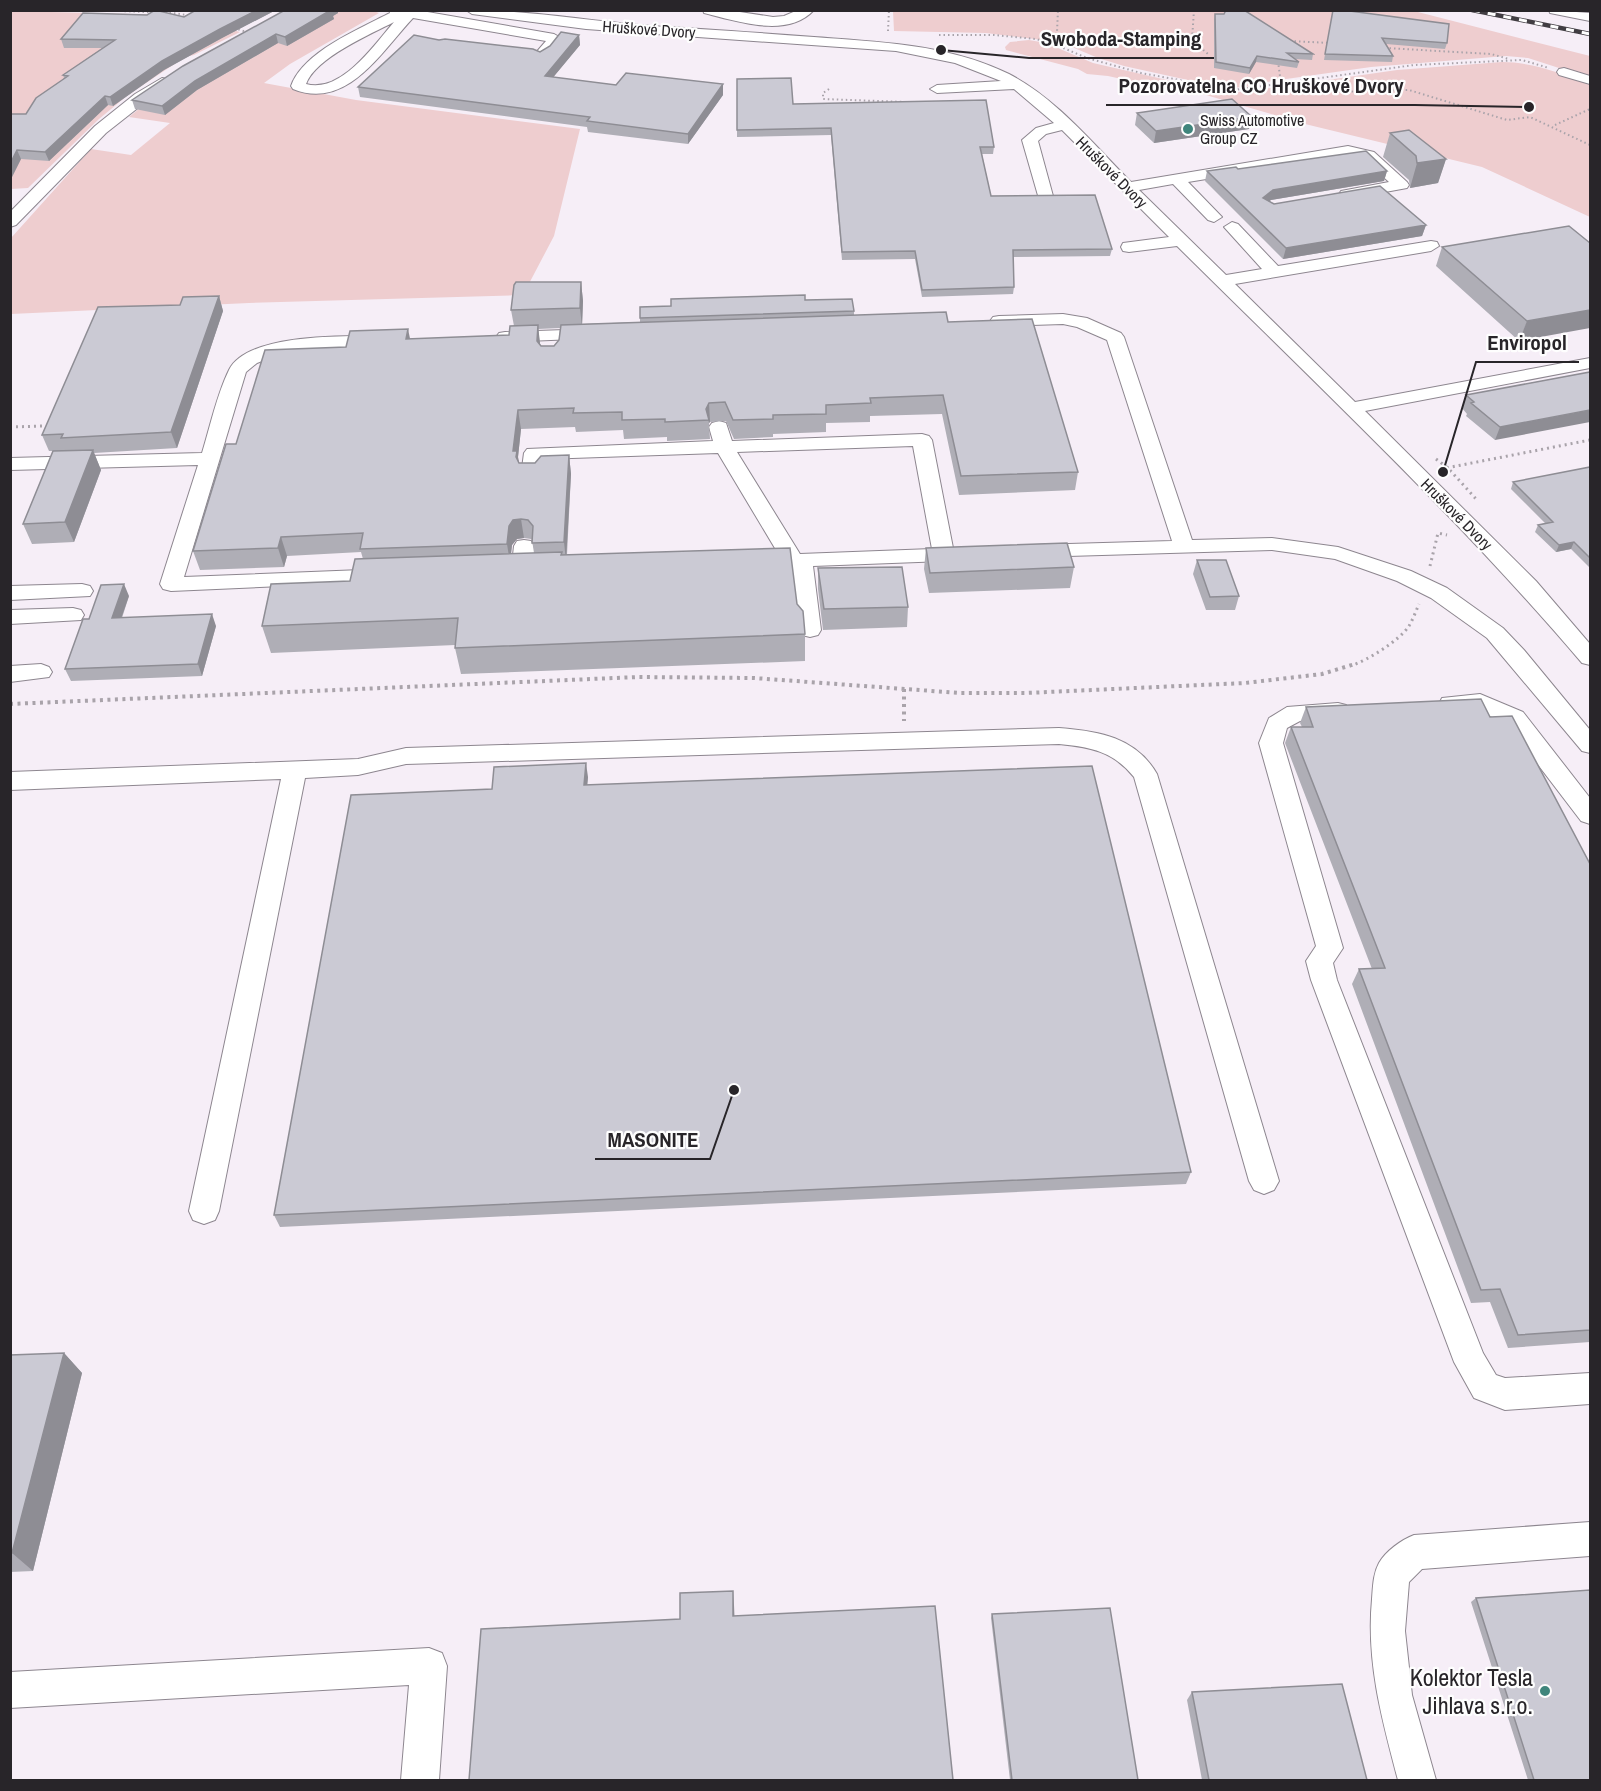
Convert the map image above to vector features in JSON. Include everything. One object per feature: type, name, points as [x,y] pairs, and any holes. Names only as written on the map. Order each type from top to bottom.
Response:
[{"type":"street","name":"Hruškové Dvory","points":[[472,10],[612,32],[710,40],[904,48],[969,64],[1017,85],[1065,125],[1477,533],[1528,586],[1590,658]]},
{"type":"street","points":[[709,10],[768,22],[795,18],[808,10]]},
{"type":"street","points":[[1556,10],[1590,17]]},
{"type":"street","points":[[402,12],[344,82],[323,90],[310,90],[298,86],[300,79],[329,51],[402,12],[554,38],[554,42],[540,56]]},
{"type":"street","points":[[446,37],[458,23]]},
{"type":"street","points":[[1564,72],[1590,80]]},
{"type":"street","points":[[10,222],[116,113],[174,74]]},
{"type":"street","points":[[937,88],[1017,85]]},
{"type":"street","points":[[1045,196],[1030,141],[1041,131],[1065,125]]},
{"type":"street","points":[[1127,187],[1348,151],[1369,155],[1401,185],[1336,196]]},
{"type":"street","points":[[1177,179],[1214,217]]},
{"type":"street","points":[[20,192],[39,191]]},
{"type":"street","points":[[1232,226],[1274,272]]},
{"type":"street","points":[[1129,247],[1182,240]]},
{"type":"street","points":[[1221,281],[1431,246]]},
{"type":"street","points":[[982,321],[1063,319],[1081,322],[1115,337],[1184,546]]},
{"type":"street","points":[[482,338],[610,334]]},
{"type":"street","points":[[550,358],[552,336]]},
{"type":"street","points":[[400,340],[319,343],[280,348],[257,355],[245,362],[238,370],[171,584],[405,575]]},
{"type":"street","points":[[1351,408],[1590,363]]},
{"type":"street","points":[[531,476],[534,453],[721,437],[922,440],[944,555]]},
{"type":"street","points":[[721,437],[797,560],[810,630]]},
{"type":"street","points":[[10,464],[210,459]]},
{"type":"street","points":[[1012,552],[1272,544],[1338,553],[1421,583],[1468,612],[1495,633],[1516,655],[1590,745]]},
{"type":"street","points":[[522,571],[524,546]]},
{"type":"street","points":[[734,563],[989,553]]},
{"type":"street","points":[[487,572],[545,570]]},
{"type":"street","points":[[11,594],[82,591]]},
{"type":"street","points":[[10,617],[72,615]]},
{"type":"street","points":[[10,674],[41,672]]},
{"type":"street","points":[[1422,706],[1480,702],[1515,718],[1590,815]]},
{"type":"street","points":[[1365,709],[1295,713],[1277,724],[1271,743],[1330,948],[1319,961],[1324,980],[1470,1362],[1485,1388],[1505,1394],[1590,1388]]},
{"type":"street","points":[[10,782],[358,767],[405,756],[1035,737],[1096,739],[1120,748],[1135,759],[1145,774],[1264,1181]]},
{"type":"street","points":[[204,1211],[295,770]]},
{"type":"street","points":[[1417,1780],[1395,1695],[1388,1630],[1392,1574],[1414,1552],[1590,1539]]},
{"type":"street","points":[[10,1690],[429,1666],[420,1780]]},
{"type":"path","points":[[93,10],[173,13],[199,19]]},
{"type":"path","points":[[888,36],[889,10]]},
{"type":"path","points":[[1050,42],[1057,32],[1058,10]]},
{"type":"path","points":[[1194,10],[1192,40],[1209,55]]},
{"type":"path","points":[[232,27],[251,33]]},
{"type":"path","points":[[936,35],[1011,37],[1050,42],[1086,57],[1211,88],[1234,90],[1414,65],[1522,60],[1564,72]]},
{"type":"path","points":[[1285,41],[1339,44]]},
{"type":"path","points":[[1374,47],[1491,54],[1512,60]]},
{"type":"path","points":[[1277,56],[1281,84]]},
{"type":"path","points":[[1281,84],[1332,92],[1409,90],[1507,120],[1530,117],[1590,145]]},
{"type":"path","points":[[829,88],[823,93],[824,99],[916,102]]},
{"type":"path","points":[[1555,125],[1590,109]]},
{"type":"path","points":[[10,427],[43,426]]},
{"type":"path","points":[[1467,497],[1441,469],[1590,440]]},
{"type":"path","points":[[10,704],[638,677],[716,676],[960,693],[1026,693],[1245,683],[1322,674],[1359,663],[1399,637],[1414,617],[1423,591],[1417,588],[1428,574],[1438,533],[1459,537],[1477,533]]},
{"type":"path","points":[[904,689],[904,719]]},
{"type":"shaded area","points":[[371,10],[379,13],[290,64],[264,83],[356,100],[580,129],[554,236],[523,295],[249,303],[11,314],[11,238],[91,149],[131,155],[170,123],[129,117],[150,100],[308,11]]},
{"type":"shaded area","points":[[11,11],[173,15],[240,32],[194,55],[185,57],[128,95],[99,119],[28,188],[11,189]]},
{"type":"shaded area","points":[[893,11],[1414,11],[1590,56],[1590,78],[1528,58],[1506,56],[1371,67],[1272,81],[1246,87],[1224,88],[1124,66],[1060,42],[986,33],[894,31]]},
{"type":"shaded area","points":[[1029,40],[1046,43],[1093,63],[1215,91],[1243,92],[1397,70],[1502,62],[1536,66],[1558,72],[1590,83],[1590,217],[1482,167],[1305,124],[1199,93],[1176,91],[1108,76],[1087,74],[1078,69],[1006,50],[1005,47],[1010,42]]},
{"type":"building","points":[[155,10],[184,17],[196,10],[257,10],[162,61],[110,97],[105,96],[45,152],[17,150],[10,164],[10,114],[26,114],[36,98],[68,76],[63,75],[115,40],[61,39],[83,13],[147,15]]},
{"type":"building","points":[[285,10],[331,10],[285,37],[276,34],[195,81],[162,106],[132,100],[183,66]]},
{"type":"building","points":[[1226,10],[1244,10],[1313,54],[1287,53],[1299,62],[1257,56],[1250,68],[1216,62],[1215,14],[1224,14]]},
{"type":"building","points":[[1333,10],[1449,24],[1447,43],[1382,38],[1393,56],[1325,54]]},
{"type":"building","points":[[561,32],[579,35],[545,76],[616,85],[626,73],[723,84],[688,134],[587,121],[590,117],[358,87],[414,35],[439,40],[533,49],[540,52],[550,46]]},
{"type":"building","points":[[791,78],[793,104],[986,100],[994,147],[980,147],[991,196],[1095,195],[1112,249],[1013,250],[1014,287],[922,290],[915,251],[842,252],[831,128],[737,130],[737,79]]},
{"type":"building","points":[[1232,99],[1252,117],[1156,131],[1137,113]]},
{"type":"building","points":[[1409,130],[1446,159],[1417,163],[1416,156],[1390,133]]},
{"type":"building","points":[[1366,151],[1387,171],[1273,190],[1263,198],[1274,204],[1380,186],[1426,225],[1286,248],[1207,171],[1236,167],[1238,169]]},
{"type":"building","points":[[1569,226],[1590,243],[1590,310],[1527,321],[1442,247]]},
{"type":"building","points":[[516,282],[581,282],[580,308],[511,310]]},
{"type":"building","points":[[805,295],[805,300],[852,299],[854,311],[640,318],[640,307],[671,306],[671,299]]},
{"type":"building","points":[[219,296],[171,432],[61,438],[63,434],[42,435],[98,307],[180,305],[183,297]]},
{"type":"building","points":[[946,312],[948,322],[1032,319],[1078,472],[961,476],[943,395],[870,398],[871,403],[826,405],[826,414],[773,415],[773,419],[733,420],[725,402],[709,403],[706,409],[709,420],[665,422],[665,419],[622,420],[622,412],[573,413],[574,408],[518,410],[513,451],[517,451],[516,457],[519,463],[535,463],[541,456],[569,455],[564,542],[532,543],[533,526],[528,520],[521,519],[513,520],[509,526],[507,544],[360,549],[363,533],[281,537],[278,548],[193,551],[226,444],[236,444],[265,350],[346,347],[350,331],[408,329],[406,339],[509,335],[510,326],[538,325],[537,341],[541,346],[554,346],[559,340],[561,325]]},
{"type":"building","points":[[1590,372],[1590,410],[1500,427],[1471,403],[1474,402],[1466,395]]},
{"type":"building","points":[[93,450],[65,522],[23,524],[53,451]]},
{"type":"building","points":[[1590,467],[1590,558],[1574,542],[1559,545],[1538,525],[1553,522],[1513,482]]},
{"type":"building","points":[[1067,543],[1074,567],[930,573],[926,548]]},
{"type":"building","points":[[790,548],[797,604],[803,611],[805,634],[455,648],[458,618],[262,626],[271,584],[350,581],[355,559]]},
{"type":"building","points":[[1197,560],[1226,560],[1239,596],[1210,597]]},
{"type":"building","points":[[902,567],[908,607],[824,609],[818,568]]},
{"type":"building","points":[[124,584],[112,618],[212,614],[198,664],[65,669],[83,619],[89,619],[101,585]]},
{"type":"building","points":[[1481,699],[1490,717],[1512,716],[1590,864],[1590,1330],[1518,1335],[1500,1289],[1481,1290],[1359,969],[1385,968],[1291,727],[1313,727],[1306,707]]},
{"type":"building","points":[[586,763],[584,785],[1092,766],[1191,1172],[274,1215],[351,795],[492,789],[494,767]]},
{"type":"building","points":[[64,1353],[12,1553],[10,1553],[10,1355]]},
{"type":"building","name":"Kolektor Tesla Jihlava s.r.o.","points":[[1590,1590],[1590,1780],[1534,1780],[1476,1598]]},
{"type":"building","points":[[733,1591],[733,1616],[935,1606],[953,1780],[469,1780],[481,1629],[680,1619],[680,1593]]},
{"type":"building","points":[[1110,1608],[1138,1780],[1012,1780],[992,1614]]},
{"type":"building","points":[[1342,1684],[1367,1780],[1209,1780],[1192,1692]]},
{"type":"railway","points":[[1472,10],[1590,34]]},
{"type":"place","name":"Swoboda-Stamping","points":[[941,50]]},
{"type":"place","name":"Pozorovatelna CO Hruškové Dvory","points":[[1529,107]]},
{"type":"place","name":"Swiss Automotive Group CZ","points":[[1188,129]]},
{"type":"place","name":"Enviropol","points":[[1443,472]]},
{"type":"place","name":"MASONITE","points":[[734,1090]]},
{"type":"place","name":"Kolektor Tesla Jihlava s.r.o.","points":[[1545,1691]]}]
